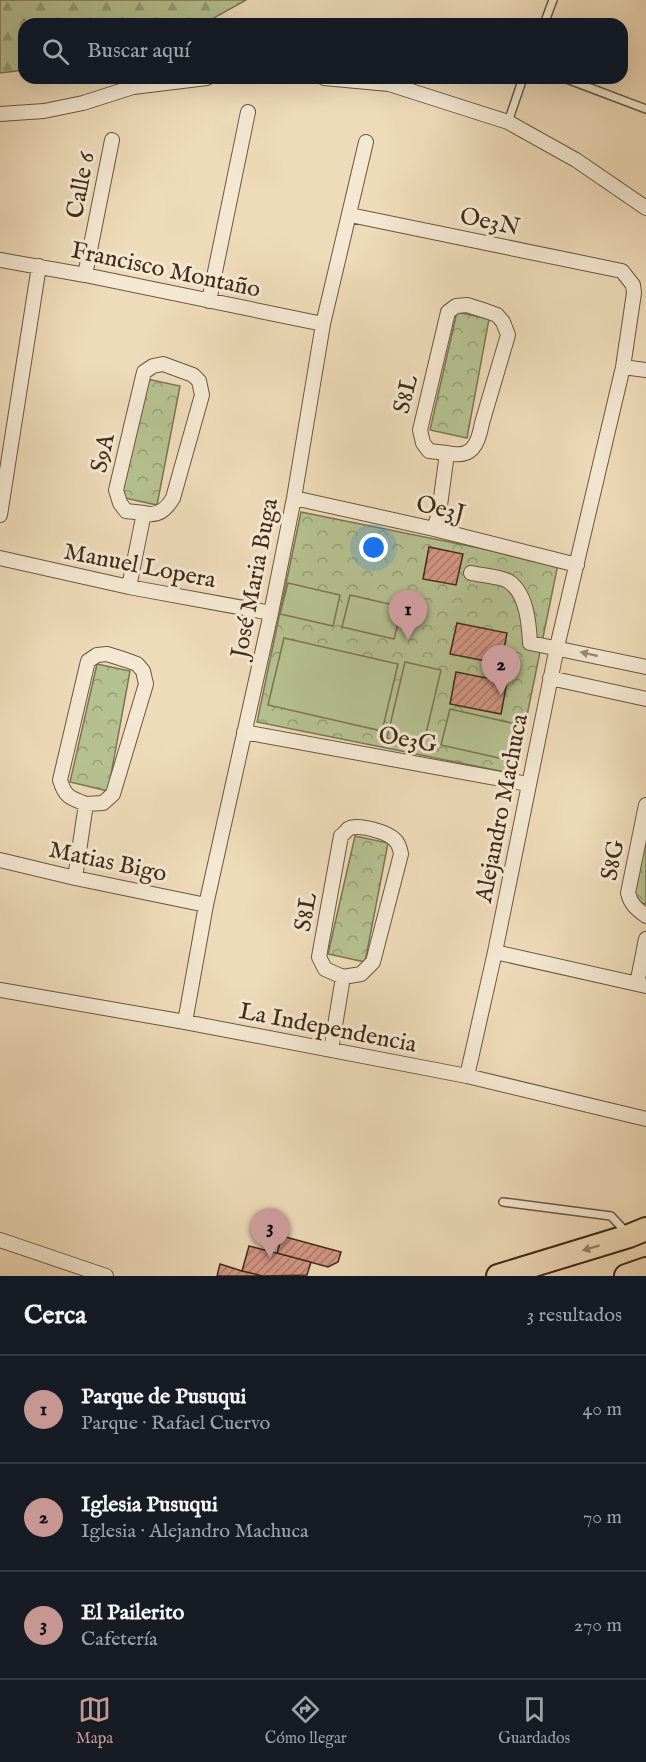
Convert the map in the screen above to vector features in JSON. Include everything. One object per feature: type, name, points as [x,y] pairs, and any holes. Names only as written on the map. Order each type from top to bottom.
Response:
[{"type":"main road","points":[[498,1276],[638,1232]]},
{"type":"street","points":[[0,114],[44,111],[83,103],[133,87],[158,84]]},
{"type":"street","points":[[389,84],[508,122],[576,160],[646,208]]},
{"type":"street","points":[[209,301],[248,112]]},
{"type":"street","name":"Calle 6","points":[[85,274],[112,140]]},
{"type":"street","name":"José Maria Buga","points":[[186,1022],[206,905],[271,613],[294,498],[322,324],[366,142]]},
{"type":"street","name":"Oe3N","points":[[350,215],[622,271]]},
{"type":"street","name":"Francisco Montaño","points":[[0,260],[85,274],[322,324]]},
{"type":"street","points":[[0,515],[39,266]]},
{"type":"street","name":"Alejandro Machuca","points":[[467,1076],[495,952],[550,678],[623,367],[634,293],[633,285],[622,271]]},
{"type":"street","name":"S8L","points":[[467,304],[497,315],[503,321],[508,335],[482,423],[480,438],[476,445],[466,453],[458,455],[447,453],[429,451],[423,443],[420,430],[448,312],[456,306],[467,304]]},
{"type":"street","name":"S9A","points":[[163,364],[193,375],[199,381],[202,395],[173,498],[169,505],[159,513],[151,515],[144,513],[126,511],[120,503],[116,490],[144,372],[153,366],[163,364]]},
{"type":"street","points":[[623,367],[646,370]]},
{"type":"street","points":[[434,529],[439,513],[447,453]]},
{"type":"street","name":"Oe3J","points":[[294,498],[434,529],[577,565]]},
{"type":"street","points":[[129,587],[144,513]]},
{"type":"street","name":"Manuel Lopera","points":[[0,558],[129,587],[271,613]]},
{"type":"street","points":[[471,573],[508,581],[518,592],[526,607],[530,643],[646,667]]},
{"type":"street","points":[[107,654],[137,664],[143,671],[146,684],[113,794],[103,803],[86,804],[63,792],[60,780],[88,661],[97,655],[107,654]]},
{"type":"street","points":[[550,678],[646,699]]},
{"type":"street","name":"Oe3G","points":[[244,732],[528,784]]},
{"type":"street","points":[[75,878],[86,804]]},
{"type":"street","name":"S8G","points":[[646,805],[628,893],[630,902],[646,916]]},
{"type":"street","name":"S8L","points":[[356,826],[383,832],[394,838],[399,845],[400,854],[373,962],[361,974],[343,977],[325,969],[319,957],[342,836],[348,829],[356,826]]},
{"type":"street","name":"Matias Bigo","points":[[0,860],[206,905]]},
{"type":"street","points":[[495,952],[642,985],[646,939]]},
{"type":"street","points":[[331,1050],[343,977]]},
{"type":"street","name":"La Independencia","points":[[0,990],[186,1022],[467,1076],[646,1119]]},
{"type":"street","points":[[0,1240],[106,1276]]},
{"type":"lane","points":[[546,18],[553,0]]},
{"type":"lane","points":[[508,122],[521,84]]},
{"type":"lane","points":[[579,84],[646,110]]},
{"type":"lane","points":[[503,1202],[611,1216],[638,1232]]},
{"type":"green space","points":[[0,0],[246,0],[214,18],[18,18],[18,71],[0,73]]},
{"type":"green space","points":[[457,312],[489,319],[467,438],[430,430]]},
{"type":"green space","points":[[147,379],[180,386],[157,505],[120,497]]},
{"type":"green space","points":[[301,512],[558,564],[515,774],[257,722]]},
{"type":"green space","points":[[288,583],[340,595],[333,626],[280,614]]},
{"type":"green space","points":[[350,595],[402,607],[394,639],[342,627]]},
{"type":"green space","points":[[284,638],[398,664],[382,731],[268,705]]},
{"type":"green space","points":[[405,662],[441,670],[423,746],[387,738]]},
{"type":"green space","points":[[97,664],[130,671],[108,791],[70,782]]},
{"type":"green space","points":[[450,709],[516,724],[508,760],[441,745]]},
{"type":"green space","points":[[355,836],[388,843],[365,962],[328,954]]},
{"type":"green space","points":[[646,840],[646,904],[632,901]]},
{"type":"building","points":[[429,547],[463,554],[456,585],[423,579]]},
{"type":"building","points":[[457,623],[507,633],[501,664],[450,654]]},
{"type":"building","points":[[456,672],[507,682],[501,714],[450,704]]},
{"type":"building","points":[[282,1236],[341,1252],[338,1262],[328,1267],[277,1253]]},
{"type":"building","points":[[249,1246],[311,1262],[307,1275],[263,1276],[242,1271]]},
{"type":"building","points":[[220,1264],[242,1271],[263,1276],[217,1276]]},
{"type":"place","name":"Parque de Pusuqui","points":[[408,640]]},
{"type":"place","name":"Iglesia Pusuqui","points":[[501,695]]},
{"type":"place","name":"El Pailerito","points":[[270,1258]]}]
